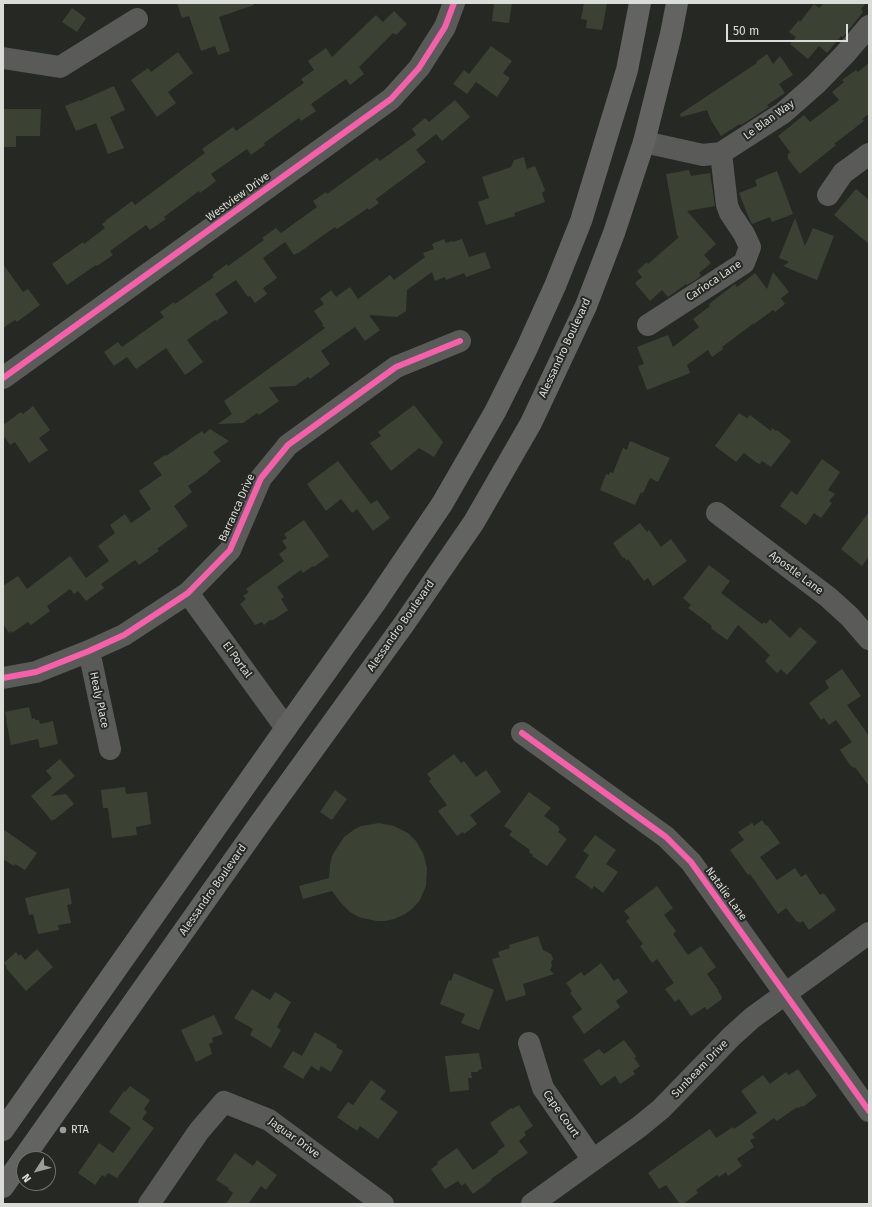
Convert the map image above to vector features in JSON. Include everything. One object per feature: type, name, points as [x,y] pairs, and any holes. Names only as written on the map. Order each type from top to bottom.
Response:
[{"type":"main road","points":[[3,1130],[375,603],[442,504],[495,412],[526,350],[555,286],[581,220],[627,70],[640,3]]},
{"type":"main road","name":"Alessandro Boulevard","points":[[3,1187],[260,823],[404,624],[474,522],[531,423],[586,306],[614,233],[644,142],[671,34],[677,3]]},
{"type":"street","name":"Westview Drive","points":[[3,378],[391,99],[419,68],[445,27],[454,3]]},
{"type":"street","points":[[3,58],[60,67],[138,19]]},
{"type":"street","name":"Le Blan Way","points":[[644,142],[703,155],[721,153],[783,113],[845,54],[869,26]]},
{"type":"street","name":"Carioca Lane","points":[[648,325],[744,263],[750,247],[744,234],[730,214],[727,205],[721,153]]},
{"type":"street","points":[[828,195],[843,173],[869,154]]},
{"type":"street","name":"Barranca Drive","points":[[3,678],[36,672],[124,635],[188,593],[230,550],[261,478],[288,445],[396,367],[460,341]]},
{"type":"street","name":"Apostle Lane","points":[[717,513],[828,597],[850,617],[869,639]]},
{"type":"street","name":"El Portal","points":[[188,593],[286,728]]},
{"type":"street","name":"Healy Place","points":[[89,651],[110,749]]},
{"type":"street","name":"Natalie Lane","points":[[522,733],[666,837],[691,862],[869,1111]]},
{"type":"street","name":"Sunbeam Drive","points":[[532,1204],[639,1127],[661,1109],[732,1036],[752,1018],[869,933]]},
{"type":"street","name":"Cape Court","points":[[529,1043],[543,1088],[593,1160]]},
{"type":"street","name":"Jaguar Drive","points":[[149,1204],[199,1131],[224,1102],[269,1120],[382,1204]]},
{"type":"building","points":[[177,3],[253,3],[254,5],[219,17],[230,51],[218,55],[215,46],[201,51],[189,16],[182,18]]},
{"type":"building","points":[[494,3],[512,3],[509,23],[492,21]]},
{"type":"building","points":[[584,3],[607,3],[602,30],[586,28],[587,20],[581,19]]},
{"type":"building","points":[[824,3],[866,3],[861,9],[863,12],[843,37],[841,36],[827,53],[819,46],[808,59],[790,44],[796,37],[789,32],[799,20],[800,22],[814,4],[819,8]]},
{"type":"building","points":[[72,8],[86,18],[77,32],[62,22]]},
{"type":"building","points":[[394,11],[407,24],[396,35],[393,33],[359,67],[364,74],[350,85],[346,79],[311,104],[316,111],[301,121],[299,118],[264,143],[265,145],[251,155],[247,149],[211,174],[216,181],[200,193],[199,191],[164,217],[166,219],[150,230],[146,225],[110,251],[113,255],[67,285],[52,264],[83,242],[84,244],[105,228],[102,224],[105,221],[132,201],[135,205],[205,153],[202,149],[233,127],[236,131],[304,83],[301,79],[314,70],[308,61],[326,48],[332,57],[376,15],[383,22]]},
{"type":"building","points":[[491,46],[512,61],[503,73],[510,78],[497,97],[476,82],[467,94],[453,84],[464,70],[469,74]]},
{"type":"building","points":[[178,52],[193,73],[168,92],[176,103],[157,117],[131,80],[148,68],[151,72]]},
{"type":"building","points":[[767,54],[773,64],[780,56],[793,75],[779,84],[785,93],[767,105],[769,107],[721,136],[712,122],[707,110],[681,117],[680,114],[757,63],[756,62]]},
{"type":"building","points":[[869,63],[869,114],[862,119],[864,121],[834,144],[836,145],[800,174],[788,159],[788,154],[790,152],[778,136],[804,115],[810,122],[839,100],[832,92],[844,82],[842,80],[856,70],[858,72]]},
{"type":"building","points":[[114,86],[125,110],[110,117],[124,148],[108,154],[96,123],[76,131],[65,106]]},
{"type":"building","points":[[455,100],[470,117],[442,141],[436,134],[416,150],[426,162],[376,199],[379,203],[369,210],[368,208],[337,229],[335,227],[297,254],[294,255],[285,242],[263,258],[277,278],[263,288],[267,294],[255,303],[250,296],[248,297],[236,280],[215,294],[228,313],[216,321],[215,320],[187,340],[203,362],[185,375],[166,348],[136,369],[127,357],[114,366],[104,352],[118,342],[122,347],[164,317],[160,312],[174,302],[175,304],[214,277],[212,275],[227,264],[228,266],[264,240],[262,238],[276,228],[281,233],[317,207],[313,201],[326,192],[327,194],[377,158],[380,161],[416,135],[412,129],[425,118],[429,122]]},
{"type":"building","points":[[3,109],[41,109],[40,136],[16,136],[16,147],[3,147]]},
{"type":"building","points":[[524,157],[527,169],[535,166],[545,190],[542,193],[545,202],[514,213],[515,216],[486,225],[478,202],[489,198],[482,177],[511,167],[514,160]]},
{"type":"building","points":[[689,170],[691,176],[710,173],[715,206],[687,211],[716,244],[704,255],[711,263],[699,273],[701,275],[697,279],[687,285],[686,284],[668,297],[662,290],[650,301],[635,283],[642,277],[637,271],[647,262],[648,264],[679,237],[677,235],[666,174]]},
{"type":"building","points":[[777,171],[793,214],[772,222],[770,217],[752,224],[739,193],[757,186],[755,180]]},
{"type":"building","points":[[856,189],[869,200],[869,244],[834,215]]},
{"type":"building","points":[[795,218],[805,246],[813,228],[834,236],[817,280],[783,266],[789,262],[779,258]]},
{"type":"building","points":[[444,239],[446,243],[462,239],[469,257],[485,252],[491,268],[466,277],[464,273],[446,280],[445,277],[435,281],[432,272],[407,290],[406,311],[397,317],[369,315],[380,330],[365,341],[355,327],[321,351],[330,364],[310,379],[308,377],[295,386],[269,387],[279,401],[259,415],[257,413],[243,423],[218,424],[232,414],[224,401],[325,328],[314,311],[324,304],[320,299],[331,290],[336,297],[350,287],[358,299],[390,275],[394,280],[425,257],[423,253],[434,249],[432,244]]},
{"type":"building","points":[[3,264],[23,292],[28,289],[40,305],[17,322],[15,320],[3,328]]},
{"type":"building","points":[[773,272],[789,292],[781,298],[785,304],[775,312],[773,310],[754,323],[722,347],[723,349],[712,357],[708,350],[687,365],[690,373],[647,390],[638,366],[644,364],[637,347],[668,335],[673,347],[699,327],[693,319],[710,306],[709,304],[735,284],[737,287],[755,273],[767,289]]},
{"type":"building","points":[[414,405],[443,442],[434,457],[419,448],[391,471],[370,443],[381,436],[378,432]]},
{"type":"building","points":[[33,406],[50,430],[39,438],[48,450],[29,463],[15,442],[10,445],[3,435],[3,425],[21,412],[23,414]]},
{"type":"building","points":[[739,413],[747,418],[750,415],[771,431],[772,428],[776,431],[777,430],[791,441],[771,467],[762,461],[760,464],[757,463],[744,453],[736,462],[715,446]]},
{"type":"building","points":[[210,429],[229,441],[213,452],[221,461],[188,486],[192,492],[174,506],[188,526],[157,549],[159,551],[139,565],[135,560],[101,584],[104,588],[86,601],[78,591],[74,594],[70,589],[47,606],[50,611],[31,625],[28,622],[12,633],[11,631],[9,633],[3,624],[3,586],[18,576],[27,589],[70,556],[86,578],[109,561],[98,546],[115,533],[110,525],[125,514],[131,523],[151,509],[139,491],[162,475],[153,463],[165,455],[166,456],[202,431],[204,434]]},
{"type":"building","points":[[630,441],[670,458],[658,482],[650,478],[635,505],[600,490],[606,474],[609,475],[610,472],[613,473],[623,448],[627,450]]},
{"type":"building","points":[[822,459],[840,472],[828,490],[835,494],[829,501],[832,503],[821,518],[814,513],[806,525],[780,506],[791,491],[797,495]]},
{"type":"building","points":[[338,461],[371,504],[377,500],[390,518],[373,531],[357,509],[352,513],[341,499],[326,511],[307,484]]},
{"type":"building","points":[[869,512],[869,556],[862,566],[841,549]]},
{"type":"building","points":[[304,520],[329,556],[303,573],[301,570],[277,587],[284,597],[281,599],[288,610],[264,625],[262,622],[255,625],[240,604],[246,599],[243,596],[249,592],[246,589],[284,561],[279,554],[287,548],[282,541],[287,538],[284,534]]},
{"type":"building","points":[[640,523],[647,532],[649,530],[661,547],[671,539],[687,561],[653,586],[648,578],[644,581],[628,559],[627,561],[624,557],[623,558],[613,543]]},
{"type":"building","points":[[709,565],[730,581],[721,593],[762,624],[764,622],[766,624],[770,619],[790,638],[800,627],[817,642],[787,675],[781,669],[777,673],[765,661],[770,655],[738,625],[727,640],[712,629],[712,626],[688,608],[691,605],[683,598]]},
{"type":"building","points":[[842,669],[861,696],[847,705],[869,736],[869,786],[855,767],[854,768],[850,765],[840,750],[852,742],[836,720],[829,725],[824,718],[821,720],[809,703],[829,688],[825,681]]},
{"type":"building","points":[[29,707],[32,719],[35,718],[35,720],[39,720],[40,724],[53,721],[58,744],[40,748],[38,739],[11,745],[5,712]]},
{"type":"building","points":[[454,754],[461,763],[464,761],[476,777],[486,770],[501,792],[470,815],[477,824],[464,834],[463,832],[457,836],[438,811],[447,805],[429,781],[431,779],[427,774]]},
{"type":"building","points":[[60,759],[75,776],[51,796],[66,794],[74,804],[52,821],[31,796],[52,778],[46,771]]},
{"type":"building","points":[[125,787],[126,794],[147,792],[151,824],[136,827],[137,835],[112,838],[108,808],[103,808],[101,790]]},
{"type":"building","points":[[335,790],[347,799],[332,820],[320,812]]},
{"type":"building","points":[[529,792],[551,808],[544,816],[559,827],[558,828],[560,829],[558,832],[567,839],[547,866],[532,856],[533,855],[529,852],[530,850],[509,835],[512,831],[504,826]]},
{"type":"building","points":[[762,820],[780,843],[760,857],[777,880],[795,868],[801,877],[806,874],[820,895],[823,893],[836,910],[809,930],[803,921],[800,923],[798,921],[797,922],[786,908],[778,914],[750,874],[748,875],[730,850],[744,840],[738,832],[752,823],[754,826]]},
{"type":"building","points":[[379,823],[394,826],[408,833],[416,841],[423,853],[427,868],[426,886],[420,900],[413,908],[394,919],[376,921],[359,917],[350,912],[332,891],[303,899],[299,886],[329,878],[332,856],[344,837],[361,826]]},
{"type":"building","points":[[3,829],[37,853],[25,870],[15,864],[14,866],[3,859]]},
{"type":"building","points":[[595,835],[616,850],[606,864],[618,872],[603,893],[594,886],[592,889],[575,877],[589,855],[583,851]]},
{"type":"building","points":[[657,886],[673,908],[664,915],[676,931],[673,934],[688,955],[701,946],[716,967],[707,974],[719,991],[722,999],[707,1010],[705,1007],[691,1016],[679,999],[675,1002],[665,989],[674,983],[657,959],[652,963],[640,946],[643,944],[626,921],[630,918],[624,911]]},
{"type":"building","points":[[69,888],[72,904],[67,905],[71,923],[58,925],[59,930],[38,934],[33,914],[29,915],[25,898]]},
{"type":"building","points":[[538,936],[543,950],[551,954],[553,959],[550,970],[554,974],[523,984],[526,995],[506,1001],[492,959],[500,957],[498,952],[510,948],[509,945]]},
{"type":"building","points":[[37,949],[53,967],[26,991],[6,968],[7,967],[4,963],[16,952],[25,960]]},
{"type":"building","points":[[601,963],[614,981],[618,978],[628,992],[616,1001],[620,1007],[584,1034],[572,1017],[582,1009],[570,993],[572,991],[566,983],[581,972],[584,976]]},
{"type":"building","points":[[454,973],[494,990],[479,1030],[461,1023],[465,1014],[440,1004],[449,980],[451,981]]},
{"type":"building","points":[[252,989],[270,1000],[275,992],[291,1002],[277,1027],[281,1030],[271,1048],[250,1035],[253,1029],[234,1018]]},
{"type":"building","points":[[214,1015],[223,1034],[212,1038],[213,1042],[209,1044],[212,1054],[196,1062],[181,1030]]},
{"type":"building","points":[[315,1032],[337,1045],[336,1047],[343,1051],[331,1072],[321,1066],[319,1071],[311,1066],[303,1079],[283,1067],[293,1051],[302,1056]]},
{"type":"building","points":[[624,1040],[636,1056],[634,1058],[640,1066],[633,1071],[635,1074],[620,1084],[615,1076],[601,1086],[583,1060],[599,1049],[604,1054]]},
{"type":"building","points":[[479,1053],[482,1069],[478,1070],[478,1072],[471,1072],[472,1078],[468,1078],[469,1090],[450,1092],[445,1056]]},
{"type":"building","points":[[798,1069],[817,1096],[803,1107],[797,1107],[777,1121],[774,1118],[752,1134],[755,1138],[750,1140],[754,1147],[737,1159],[742,1166],[728,1176],[726,1172],[719,1177],[717,1175],[696,1190],[698,1193],[683,1204],[680,1204],[666,1185],[659,1189],[648,1173],[710,1129],[716,1138],[733,1127],[734,1129],[757,1113],[741,1091],[763,1075],[770,1084],[786,1072],[789,1075]]},
{"type":"building","points":[[371,1080],[386,1091],[380,1099],[398,1112],[378,1139],[360,1126],[357,1131],[337,1117],[348,1102],[353,1105]]},
{"type":"building","points":[[130,1086],[150,1100],[144,1109],[147,1112],[142,1119],[154,1128],[117,1178],[108,1173],[105,1177],[102,1175],[95,1185],[78,1173],[99,1143],[113,1153],[131,1128],[109,1112],[124,1091],[125,1092]]},
{"type":"building","points":[[519,1105],[533,1126],[524,1132],[526,1135],[519,1141],[528,1153],[491,1179],[492,1180],[473,1194],[465,1183],[462,1186],[458,1181],[445,1189],[431,1169],[438,1164],[437,1162],[457,1148],[473,1170],[499,1152],[498,1151],[505,1146],[490,1123],[511,1108],[512,1109]]},
{"type":"building","points":[[235,1153],[253,1166],[257,1160],[277,1175],[266,1190],[261,1186],[248,1204],[226,1204],[233,1193],[228,1189],[229,1188],[216,1180]]},
{"type":"cycle path","points":[[3,378],[391,99],[419,68],[445,27],[454,3]]},
{"type":"cycle path","points":[[3,678],[36,672],[124,635],[188,593],[230,550],[261,478],[288,445],[396,367],[460,341]]},
{"type":"cycle path","points":[[522,733],[666,837],[691,862],[869,1111]]},
{"type":"place","name":"RTA","points":[[63,1130]]}]
